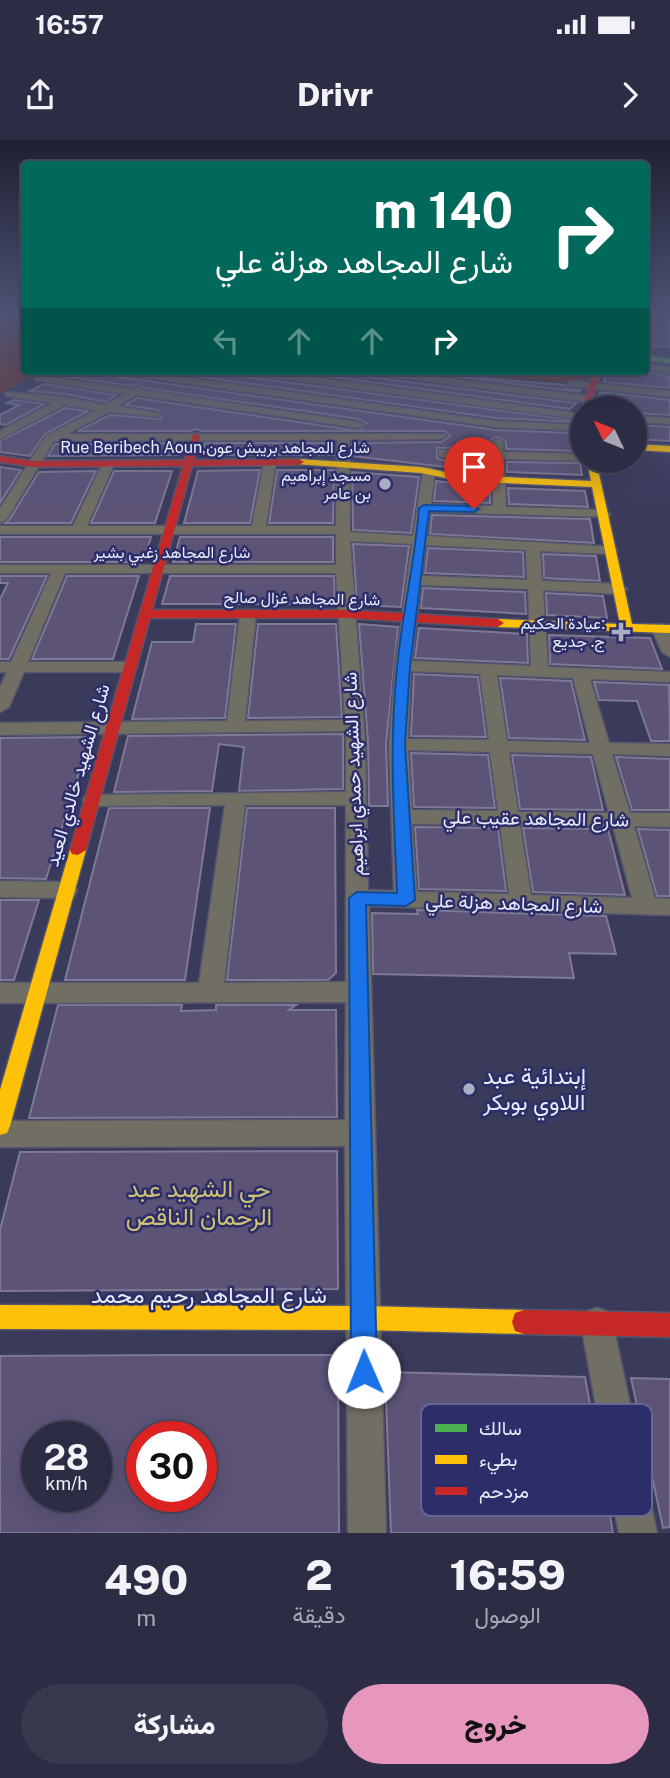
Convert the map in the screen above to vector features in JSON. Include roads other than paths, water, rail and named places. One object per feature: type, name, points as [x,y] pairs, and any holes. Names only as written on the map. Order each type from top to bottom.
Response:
[{"type":"street","points":[[5,396],[37,379]]},
{"type":"street","points":[[45,379],[276,413],[345,431]]},
{"type":"street","points":[[0,436],[103,379]]},
{"type":"street","points":[[0,519],[6,495],[33,464],[50,438],[77,426],[156,379]]},
{"type":"street","points":[[187,379],[451,418],[570,427]]},
{"type":"street","points":[[121,436],[211,379]]},
{"type":"street","points":[[217,414],[266,379]]},
{"type":"street","points":[[307,379],[570,414]]},
{"type":"street","points":[[266,421],[321,379]]},
{"type":"street","points":[[345,431],[346,403],[375,379]]},
{"type":"street","points":[[386,419],[428,379]]},
{"type":"street","points":[[406,900],[398,744],[403,666],[422,540],[424,508],[443,453],[441,436],[451,418],[484,379]]},
{"type":"street","points":[[488,379],[533,392],[670,394]]},
{"type":"street","points":[[499,379],[540,382],[590,391]]},
{"type":"street","points":[[500,510],[497,454],[503,424],[521,408],[540,382]]},
{"type":"street","points":[[5,396],[63,401],[155,415]]},
{"type":"street","points":[[31,419],[77,426]]},
{"type":"street","points":[[190,436],[206,421]]},
{"type":"street","points":[[660,437],[670,421]]},
{"type":"street","points":[[305,436],[345,431]]},
{"type":"street","points":[[50,438],[190,436],[251,432],[305,436],[345,431],[441,436]]},
{"type":"street","name":"شارع الشهيد حمدي ابراهيم","points":[[345,431],[341,463],[343,569],[355,725],[357,798],[359,1133],[367,1533]]},
{"type":"street","name":"شارع الشهيد خالدي العيد","points":[[0,1126],[170,529],[188,463],[190,436]]},
{"type":"street","points":[[443,453],[570,457]]},
{"type":"street","name":"Rue Beribech Aoun,شارع المجاهد بريبش عون","points":[[0,459],[33,464],[341,463],[500,480],[596,484]]},
{"type":"street","points":[[258,530],[270,462]]},
{"type":"street","points":[[78,530],[108,464]]},
{"type":"street","points":[[594,473],[627,628]]},
{"type":"street","points":[[424,508],[604,514]]},
{"type":"street","points":[[0,530],[258,530],[610,550]]},
{"type":"street","points":[[533,546],[540,672]]},
{"type":"street","name":"شارع المجاهد زغبي بشير","points":[[0,569],[343,569]]},
{"type":"street","points":[[0,707],[8,667],[60,569]]},
{"type":"street","points":[[415,580],[619,589]]},
{"type":"street","name":"شارع المجاهد غزال صالح","points":[[144,614],[345,614],[665,629]]},
{"type":"street","points":[[235,727],[248,614]]},
{"type":"street","points":[[665,629],[670,652]]},
{"type":"street","points":[[403,666],[670,677]]},
{"type":"street","points":[[8,667],[129,667]]},
{"type":"street","points":[[488,669],[521,903]]},
{"type":"street","points":[[580,674],[646,906]]},
{"type":"street","points":[[0,729],[355,725]]},
{"type":"street","points":[[398,744],[670,750]]},
{"type":"street","points":[[93,800],[357,798]]},
{"type":"street","points":[[210,993],[236,799]]},
{"type":"street","name":"شارع المجاهد عقيب علي","points":[[402,817],[670,820]]},
{"type":"street","points":[[0,889],[66,890]]},
{"type":"street","name":"شارع المجاهد هزلة علي","points":[[357,898],[670,907]]},
{"type":"street","points":[[0,993],[359,992]]},
{"type":"street","points":[[0,1134],[359,1133]]},
{"type":"street","name":"شارع المجاهد رحيم محمد","points":[[0,1317],[363,1318],[670,1325]]},
{"type":"street","points":[[597,1324],[613,1404]]},
{"type":"place","name":"مسجد إبراهيم بن عامر","points":[[385,484]]},
{"type":"place","name":"عيادة الحكيم: ج. جديع","points":[[621,632]]},
{"type":"place","name":"إبتدائية عبد اللاوي بوبكر","points":[[469,1089]]},
{"type":"district","name":"حي الشهيد عبد الرحمان الناقص","points":[[199,1203]]}]
